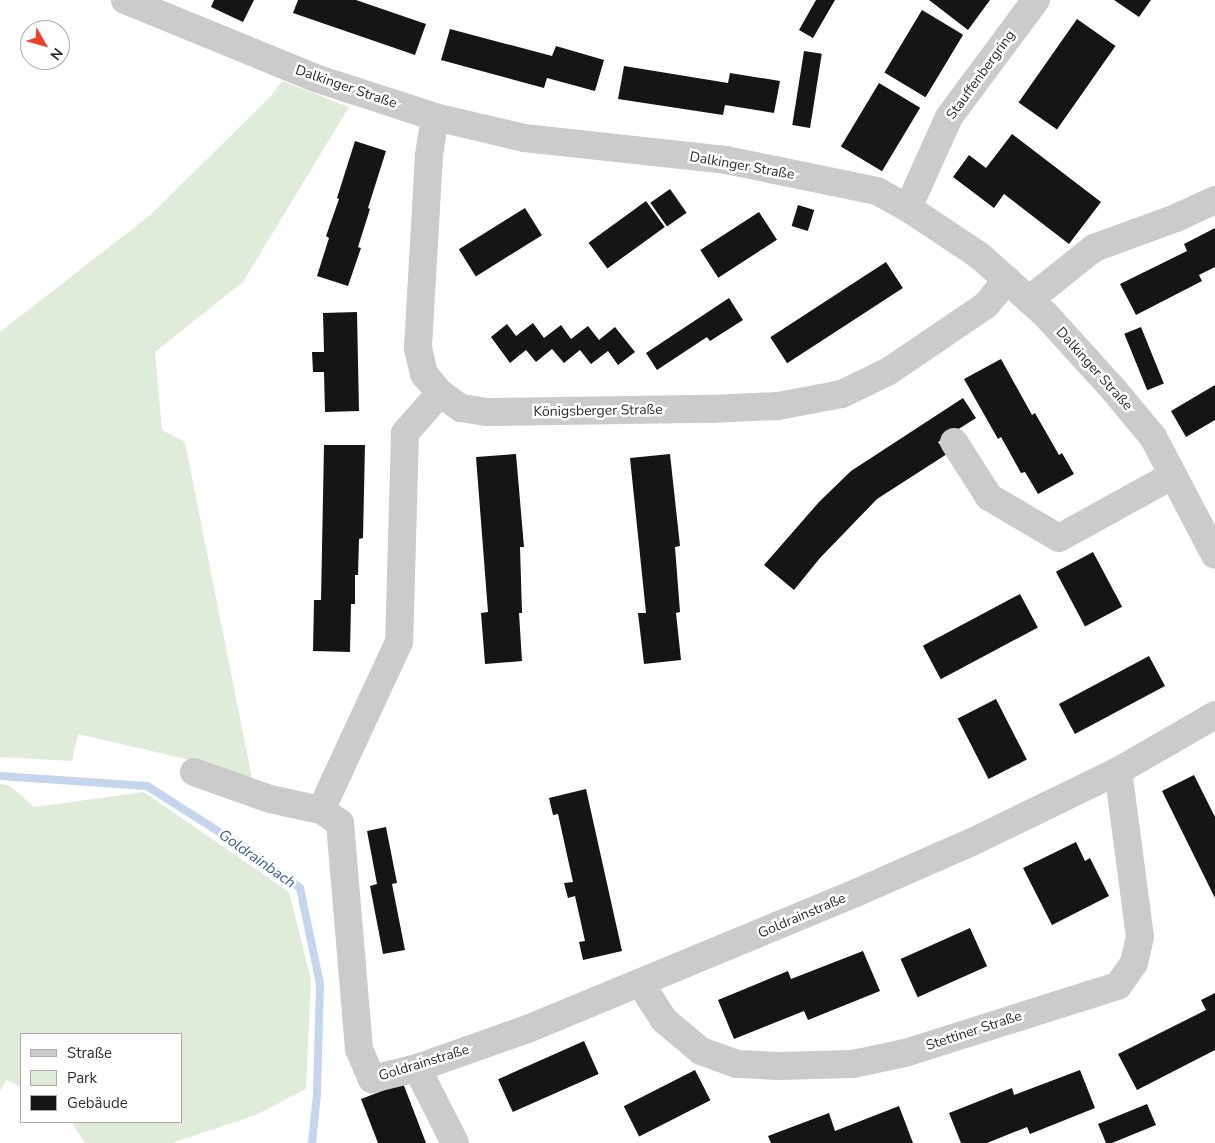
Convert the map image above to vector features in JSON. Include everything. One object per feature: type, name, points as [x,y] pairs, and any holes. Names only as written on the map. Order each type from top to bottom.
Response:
[{"type":"street","name":"Dalkinger Straße","points":[[125,0],[315,78],[435,117],[524,138],[726,160],[877,190],[908,208],[980,256],[1058,329],[1153,437],[1215,555]]},
{"type":"street","name":"Stauffenbergring","points":[[908,208],[949,118],[1036,0]]},
{"type":"street","name":"Königsberger Straße","points":[[435,117],[430,156],[418,348],[424,374],[440,393],[461,408],[486,412],[667,411],[778,406],[842,394],[889,371],[986,305],[1006,280]]},
{"type":"street","points":[[1029,300],[1094,248],[1176,218],[1215,200]]},
{"type":"street","points":[[194,772],[270,799],[321,810],[399,642],[405,433],[426,406],[440,393]]},
{"type":"street","points":[[954,442],[989,497],[1059,538],[1173,475]]},
{"type":"street","name":"Goldrainstraße","points":[[321,810],[340,823],[359,1049],[372,1079],[417,1068],[530,1028],[770,930],[964,846],[1118,771],[1215,715]]},
{"type":"street","name":"Stettiner Straße","points":[[640,983],[664,1020],[701,1051],[737,1064],[779,1066],[853,1064],[905,1053],[1118,986],[1134,963],[1140,937],[1118,771]]},
{"type":"street","points":[[417,1068],[454,1143]]},
{"type":"green space","points":[[282,81],[349,107],[243,282],[155,352],[162,430],[185,442],[253,783],[190,760],[78,734],[72,761],[0,757],[0,332],[149,216],[271,96]]},
{"type":"green space","points":[[0,784],[9,785],[34,807],[144,792],[289,892],[311,980],[306,1089],[256,1115],[172,1143],[85,1143],[72,1123],[182,1123],[182,1033],[20,1033],[20,1087],[6,1080],[0,1091]]},
{"type":"building","points":[[214,0],[254,0],[243,22],[211,7]]},
{"type":"building","points":[[298,0],[356,0],[426,24],[415,55],[293,13]]},
{"type":"building","points":[[816,0],[835,0],[813,38],[799,30]]},
{"type":"building","points":[[929,0],[990,0],[968,30]]},
{"type":"building","points":[[1114,0],[1151,0],[1139,17]]},
{"type":"building","points":[[922,10],[963,35],[926,97],[884,73]]},
{"type":"building","points":[[1077,19],[1116,46],[1057,130],[1018,103]]},
{"type":"building","points":[[450,29],[552,56],[556,46],[604,60],[595,91],[547,78],[544,88],[441,60]]},
{"type":"building","points":[[804,51],[822,54],[810,128],[792,125]]},
{"type":"building","points":[[624,66],[728,83],[730,73],[780,81],[774,113],[725,105],[723,115],[618,99]]},
{"type":"building","points":[[879,83],[920,108],[882,171],[841,146]]},
{"type":"building","points":[[1012,134],[1101,202],[1069,244],[1004,194],[994,208],[953,177],[969,155],[986,168]]},
{"type":"building","points":[[355,141],[386,151],[368,208],[370,209],[358,247],[361,248],[348,286],[317,276],[329,238],[326,236],[339,199],[337,198]]},
{"type":"building","points":[[670,189],[687,213],[667,227],[650,203]]},
{"type":"building","points":[[646,201],[665,227],[607,269],[589,243]]},
{"type":"building","points":[[798,205],[814,210],[808,231],[792,226]]},
{"type":"building","points":[[525,208],[542,235],[476,276],[459,249]]},
{"type":"building","points":[[759,212],[777,240],[718,278],[700,250]]},
{"type":"building","points":[[1215,228],[1215,267],[1199,275],[1202,281],[1136,315],[1120,284],[1187,251],[1184,244]]},
{"type":"building","points":[[886,262],[903,288],[787,363],[770,337]]},
{"type":"building","points":[[729,298],[743,320],[710,341],[707,337],[657,370],[646,353]]},
{"type":"building","points":[[357,312],[359,411],[325,412],[324,372],[313,372],[312,352],[324,352],[323,313]]},
{"type":"building","points":[[533,323],[544,338],[561,325],[571,339],[588,326],[599,340],[615,327],[635,352],[618,365],[608,351],[591,364],[580,350],[564,363],[552,349],[536,362],[526,350],[510,363],[491,337],[507,324],[516,336]]},
{"type":"building","points":[[1141,327],[1164,384],[1147,390],[1124,334]]},
{"type":"building","points":[[1001,359],[1032,415],[1035,413],[1059,455],[1062,453],[1074,474],[1038,494],[1025,472],[1021,473],[1001,437],[998,439],[964,379]]},
{"type":"building","points":[[1215,385],[1215,420],[1186,437],[1171,411]]},
{"type":"building","points":[[963,398],[976,418],[938,442],[947,454],[877,499],[820,558],[794,590],[764,565],[819,502],[851,471]]},
{"type":"building","points":[[324,445],[365,445],[363,538],[359,539],[358,575],[355,575],[355,604],[351,604],[350,652],[313,651],[314,600],[321,600]]},
{"type":"building","points":[[516,454],[524,547],[520,547],[522,613],[519,613],[522,661],[485,664],[481,613],[488,612],[476,457]]},
{"type":"building","points":[[670,454],[680,546],[675,547],[680,612],[676,613],[681,660],[644,664],[638,613],[646,613],[630,458]]},
{"type":"building","points":[[1093,552],[1122,607],[1085,626],[1056,572]]},
{"type":"building","points":[[1020,594],[1038,628],[941,679],[923,646]]},
{"type":"building","points":[[1149,656],[1165,686],[1075,734],[1059,704]]},
{"type":"building","points":[[996,699],[1027,760],[989,779],[958,719]]},
{"type":"building","points":[[1194,775],[1215,817],[1215,898],[1162,791]]},
{"type":"building","points":[[586,789],[622,951],[583,960],[579,942],[585,941],[575,896],[568,898],[564,883],[573,882],[558,814],[553,815],[549,798]]},
{"type":"building","points":[[386,827],[397,883],[392,884],[405,950],[383,954],[370,886],[377,884],[367,831]]},
{"type":"building","points":[[1076,842],[1085,861],[1090,858],[1109,896],[1052,925],[1023,868]]},
{"type":"building","points":[[970,928],[987,966],[918,997],[901,959]]},
{"type":"building","points":[[863,951],[880,991],[808,1020],[804,1011],[734,1039],[718,1000],[788,971],[791,979]]},
{"type":"building","points":[[1215,993],[1215,1050],[1137,1090],[1118,1054],[1206,1010],[1201,1000]]},
{"type":"building","points":[[584,1041],[599,1074],[513,1112],[498,1079]]},
{"type":"building","points":[[695,1070],[710,1100],[639,1137],[624,1106]]},
{"type":"building","points":[[1080,1070],[1095,1108],[1030,1134],[1027,1127],[987,1143],[961,1143],[949,1113],[1012,1088],[1014,1095]]},
{"type":"building","points":[[403,1083],[426,1143],[378,1143],[361,1099]]},
{"type":"building","points":[[1147,1104],[1156,1125],[1112,1143],[1106,1143],[1098,1124]]},
{"type":"building","points":[[899,1106],[913,1143],[771,1143],[768,1136],[829,1113],[835,1131]]},
{"type":"waterway","name":"Goldrainbach","points":[[0,776],[147,786],[243,847],[300,888],[320,984],[317,1094],[312,1143]]}]
